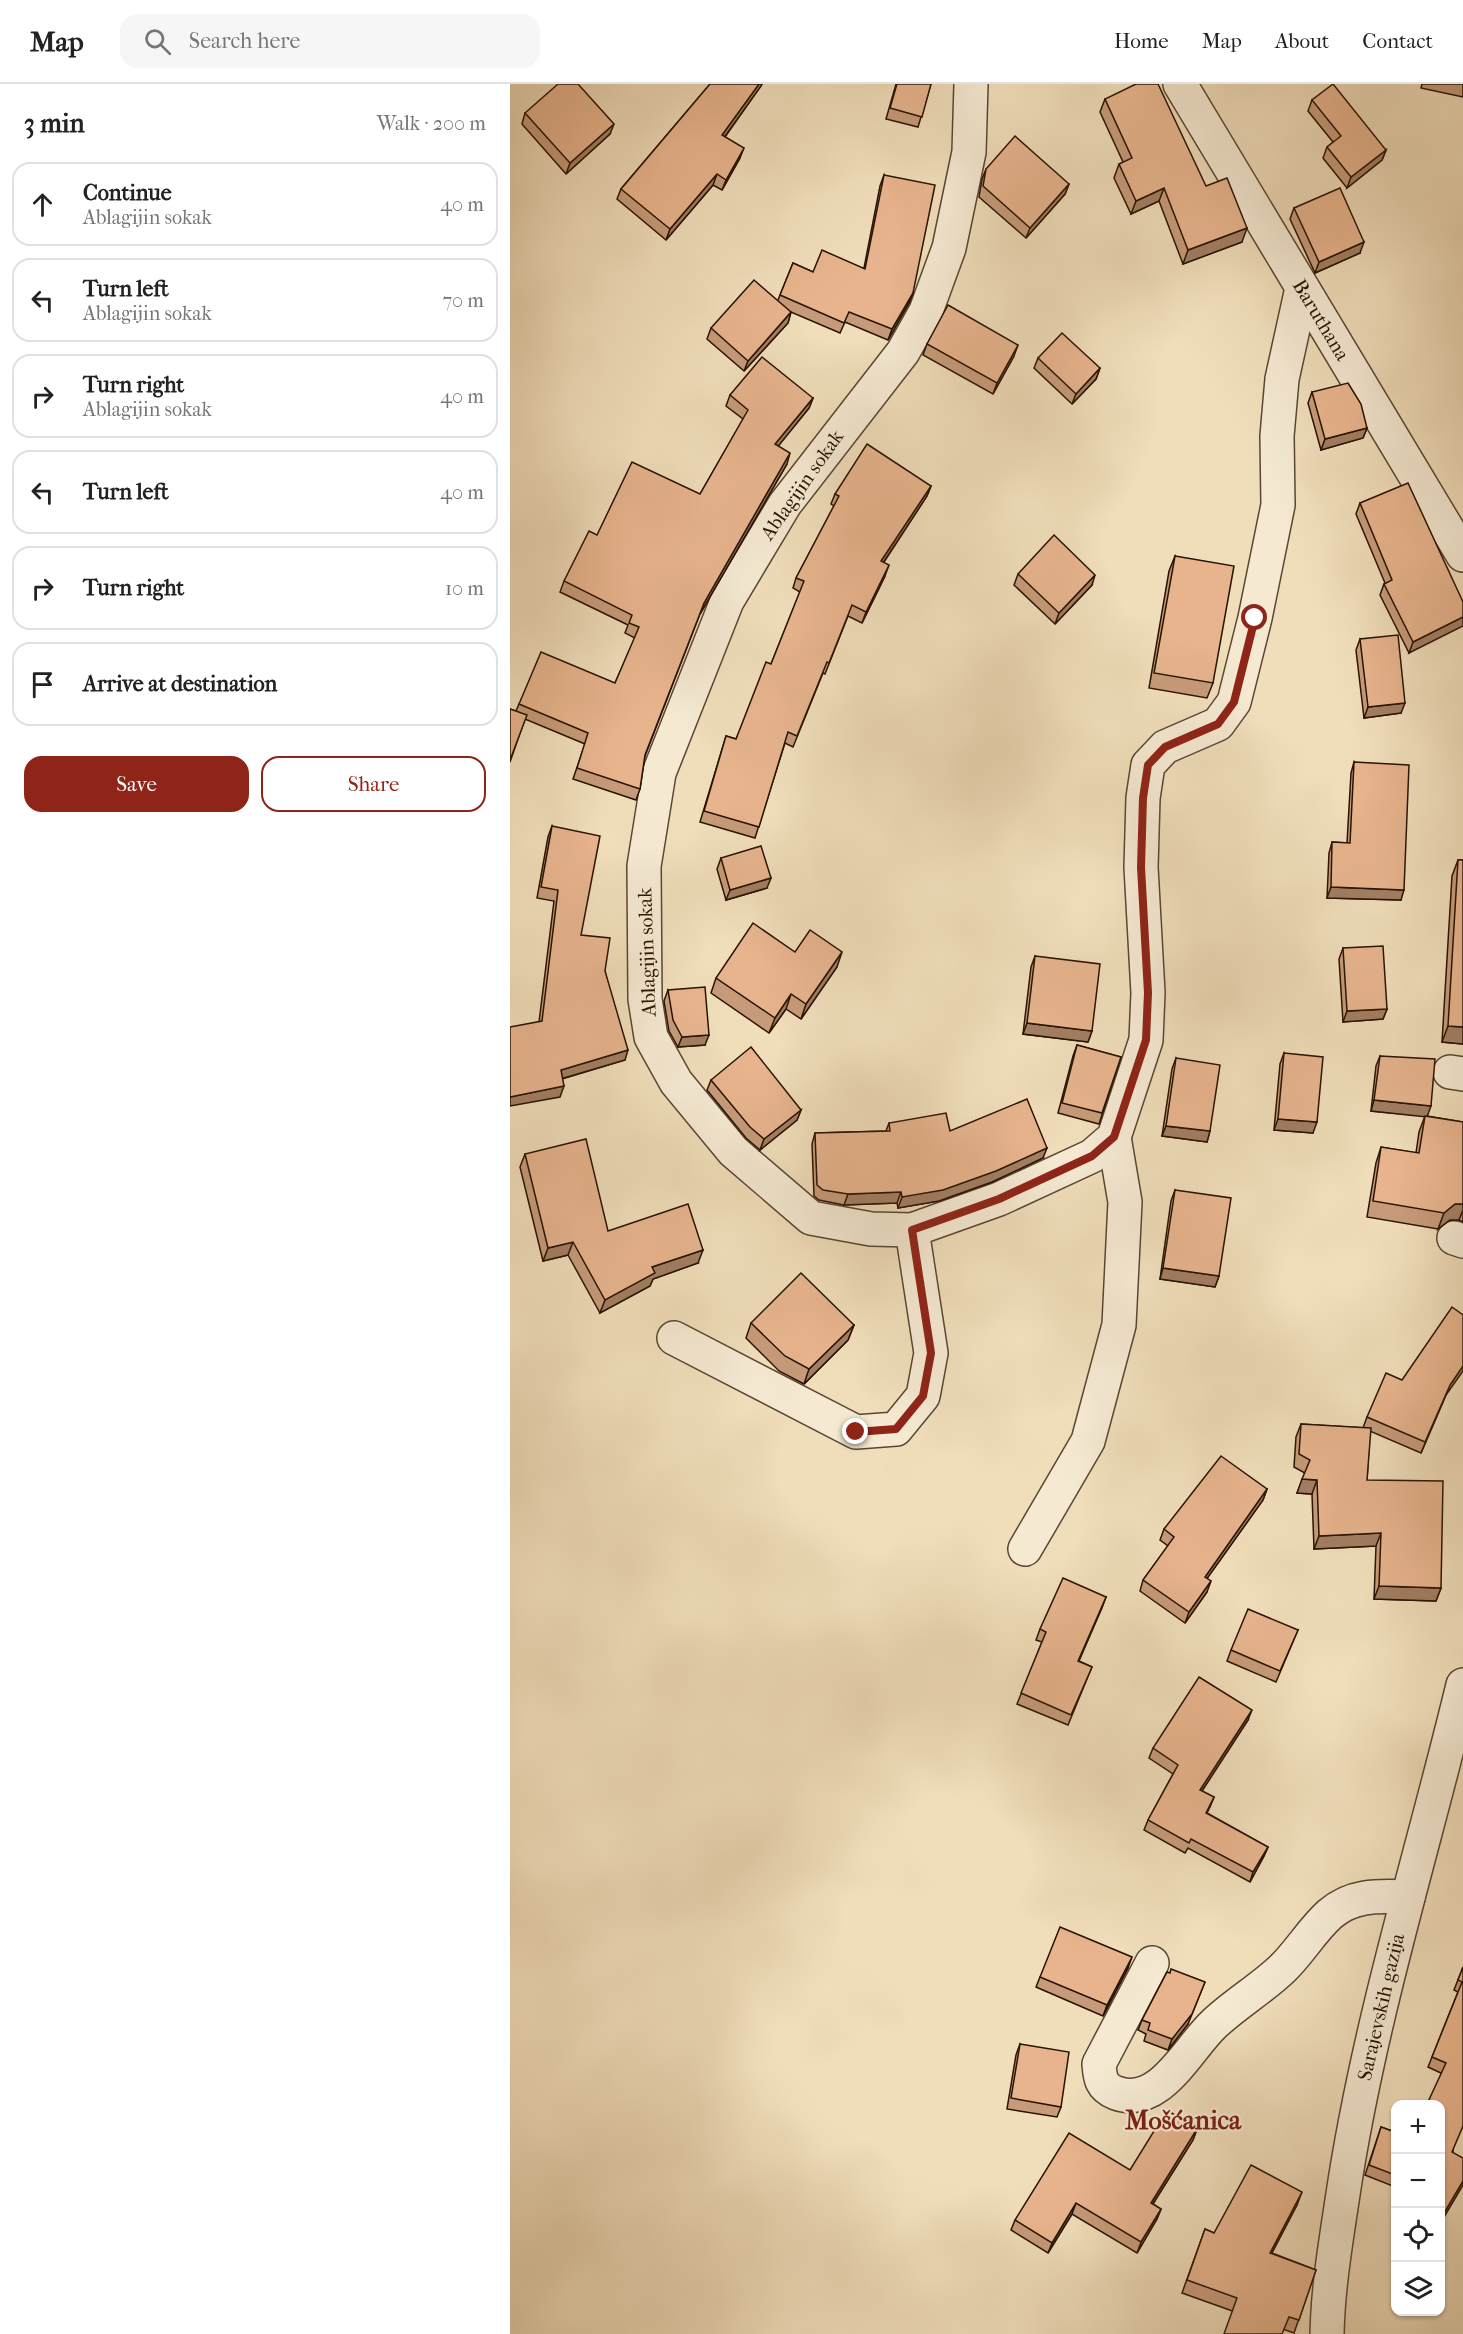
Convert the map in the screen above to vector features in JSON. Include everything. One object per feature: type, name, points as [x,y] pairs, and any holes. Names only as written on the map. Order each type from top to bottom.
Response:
[{"type":"street","name":"Ablagijin sokak","points":[[971,84],[969,152],[950,248],[926,311],[903,352],[842,427],[785,504],[727,602],[659,772],[644,866],[645,999],[651,1037],[676,1082],[733,1151],[811,1218],[871,1229],[912,1230],[999,1199],[1092,1156],[1114,1137]]},
{"type":"street","name":"Baruthana","points":[[1180,84],[1463,555]]},
{"type":"street","points":[[1025,1549],[1088,1441],[1119,1325],[1125,1202],[1114,1137],[1146,1040],[1148,993],[1141,867],[1143,798],[1148,765],[1165,747],[1218,724],[1234,702],[1255,618],[1278,505],[1277,436],[1282,379],[1302,288]]},
{"type":"street","points":[[674,1338],[856,1432],[896,1429],[923,1396],[931,1353],[912,1230]]},
{"type":"street","name":"Sarajevskih gazija","points":[[1327,2334],[1327,2299],[1353,2129],[1378,2010],[1463,1685]]},
{"type":"street","points":[[1152,1963],[1099,2064],[1100,2079],[1107,2089],[1120,2094],[1140,2094],[1167,2079],[1211,2027],[1282,1969],[1330,1914],[1349,1902],[1365,1896],[1408,1897]]},
{"type":"building","points":[[558,84],[578,84],[614,124],[570,163],[525,113]]},
{"type":"building","points":[[710,84],[759,84],[722,135],[744,148],[726,180],[717,174],[670,229],[621,189]]},
{"type":"building","points":[[897,84],[931,84],[922,117],[890,108]]},
{"type":"building","points":[[1136,84],[1158,84],[1206,186],[1227,178],[1247,228],[1188,250],[1164,188],[1136,201],[1119,164],[1132,158],[1105,99]]},
{"type":"building","points":[[1333,84],[1386,150],[1351,177],[1327,147],[1341,136],[1312,100]]},
{"type":"building","points":[[1015,136],[1069,184],[1030,228],[983,186],[986,169]]},
{"type":"building","points":[[884,175],[935,185],[913,293],[892,329],[849,312],[844,323],[780,295],[793,263],[813,272],[822,250],[865,269]]},
{"type":"building","points":[[1340,188],[1364,242],[1319,262],[1294,208]]},
{"type":"building","points":[[754,280],[791,312],[748,361],[711,328]]},
{"type":"building","points":[[948,305],[1018,345],[997,383],[927,344]]},
{"type":"building","points":[[1062,333],[1100,368],[1076,394],[1038,358]]},
{"type":"building","points":[[762,357],[813,398],[775,444],[790,453],[704,603],[645,755],[640,789],[577,768],[588,733],[519,704],[541,652],[615,683],[639,627],[629,623],[632,615],[564,581],[589,531],[597,535],[632,462],[700,494],[748,410],[730,395]]},
{"type":"building","points":[[1348,383],[1361,404],[1367,428],[1325,439],[1312,392]]},
{"type":"building","points":[[867,444],[931,486],[881,561],[889,565],[866,612],[852,605],[797,736],[788,732],[759,827],[704,811],[726,736],[736,739],[766,662],[771,664],[804,581],[796,578],[839,496],[835,494]]},
{"type":"building","points":[[1408,483],[1463,602],[1463,617],[1413,642],[1384,584],[1392,580],[1360,503]]},
{"type":"building","points":[[1054,535],[1095,575],[1059,613],[1018,574]]},
{"type":"building","points":[[1175,556],[1234,566],[1213,683],[1154,673]]},
{"type":"building","points":[[1398,635],[1405,703],[1368,707],[1360,639]]},
{"type":"building","points":[[510,709],[527,715],[510,760]]},
{"type":"building","points":[[1354,762],[1409,765],[1404,890],[1331,887],[1332,842],[1350,843]]},
{"type":"building","points":[[552,826],[600,836],[581,935],[610,938],[605,971],[628,1050],[561,1070],[564,1086],[510,1097],[510,1027],[542,1021],[558,890],[541,887]]},
{"type":"building","points":[[761,846],[771,878],[730,890],[721,858]]},
{"type":"building","points":[[1458,860],[1463,860],[1463,1027],[1448,1026]]},
{"type":"building","points":[[753,923],[795,952],[810,930],[842,952],[806,1004],[791,994],[775,1018],[716,978]]},
{"type":"building","points":[[1383,946],[1387,1009],[1347,1011],[1343,948]]},
{"type":"building","points":[[1035,956],[1100,964],[1092,1031],[1027,1023]]},
{"type":"building","points":[[705,987],[709,1035],[682,1037],[673,1020],[668,990]]},
{"type":"building","points":[[1077,1045],[1121,1057],[1102,1113],[1062,1103]]},
{"type":"building","points":[[751,1047],[801,1110],[764,1139],[750,1127],[711,1080]]},
{"type":"building","points":[[1284,1053],[1323,1057],[1317,1122],[1278,1119]]},
{"type":"building","points":[[1380,1056],[1435,1059],[1431,1106],[1374,1100]]},
{"type":"building","points":[[1176,1058],[1220,1065],[1210,1131],[1166,1126]]},
{"type":"building","points":[[1027,1099],[1047,1148],[996,1171],[943,1190],[902,1197],[901,1192],[848,1194],[823,1190],[817,1185],[815,1133],[890,1131],[889,1123],[946,1113],[950,1131]]},
{"type":"building","points":[[1425,1116],[1463,1122],[1463,1204],[1455,1204],[1444,1213],[1373,1201],[1381,1147],[1419,1153]]},
{"type":"building","points":[[586,1139],[608,1231],[688,1204],[703,1250],[652,1267],[655,1273],[605,1300],[573,1242],[548,1248],[525,1154]]},
{"type":"building","points":[[1175,1190],[1231,1198],[1219,1276],[1163,1268]]},
{"type":"building","points":[[801,1273],[854,1325],[809,1369],[785,1356],[751,1323]]},
{"type":"building","points":[[1452,1307],[1463,1315],[1463,1366],[1450,1385],[1425,1442],[1367,1417],[1386,1373],[1402,1380]]},
{"type":"building","points":[[1301,1424],[1371,1428],[1367,1480],[1443,1481],[1441,1588],[1379,1586],[1381,1533],[1319,1536],[1317,1480],[1302,1479],[1310,1460],[1299,1454]]},
{"type":"building","points":[[1221,1456],[1267,1489],[1205,1577],[1211,1581],[1189,1612],[1143,1580],[1174,1537],[1164,1529]]},
{"type":"building","points":[[1063,1578],[1106,1597],[1078,1661],[1092,1667],[1071,1715],[1021,1693],[1046,1632],[1040,1629]]},
{"type":"building","points":[[1248,1609],[1298,1630],[1280,1671],[1231,1650]]},
{"type":"building","points":[[1199,1677],[1252,1710],[1200,1790],[1214,1797],[1206,1813],[1268,1847],[1253,1872],[1191,1839],[1189,1843],[1148,1820],[1178,1765],[1153,1748]]},
{"type":"building","points":[[1060,1927],[1132,1957],[1107,2005],[1040,1977]]},
{"type":"building","points":[[1463,1967],[1463,2126],[1452,2152],[1463,2158],[1463,2181],[1445,2212],[1445,2100],[1429,2100],[1446,2063],[1432,2057],[1462,1982],[1458,1980]]},
{"type":"building","points":[[1171,1969],[1205,1982],[1192,2014],[1172,2039],[1148,2030],[1150,2023],[1142,2020],[1167,1972],[1170,1973]]},
{"type":"building","points":[[1020,2044],[1069,2052],[1061,2107],[1011,2098]]},
{"type":"building","points":[[1167,2110],[1197,2129],[1151,2203],[1161,2209],[1141,2242],[1076,2203],[1052,2243],[1015,2220],[1069,2133],[1130,2170]]},
{"type":"building","points":[[1381,2127],[1391,2131],[1391,2173],[1369,2165]]},
{"type":"building","points":[[1251,2165],[1302,2192],[1270,2253],[1316,2270],[1299,2320],[1289,2317],[1282,2334],[1224,2334],[1237,2298],[1187,2280],[1205,2229],[1214,2233]]},
{"type":"district","name":"Mošćanica","points":[[1183,2120]]},
{"type":"route","points":[[856,1432],[896,1429],[923,1396],[931,1353],[912,1230],[999,1199],[1092,1156],[1114,1137],[1146,1040],[1148,993],[1141,867],[1143,798],[1148,765],[1165,747],[1218,724],[1234,702],[1255,618]]}]
